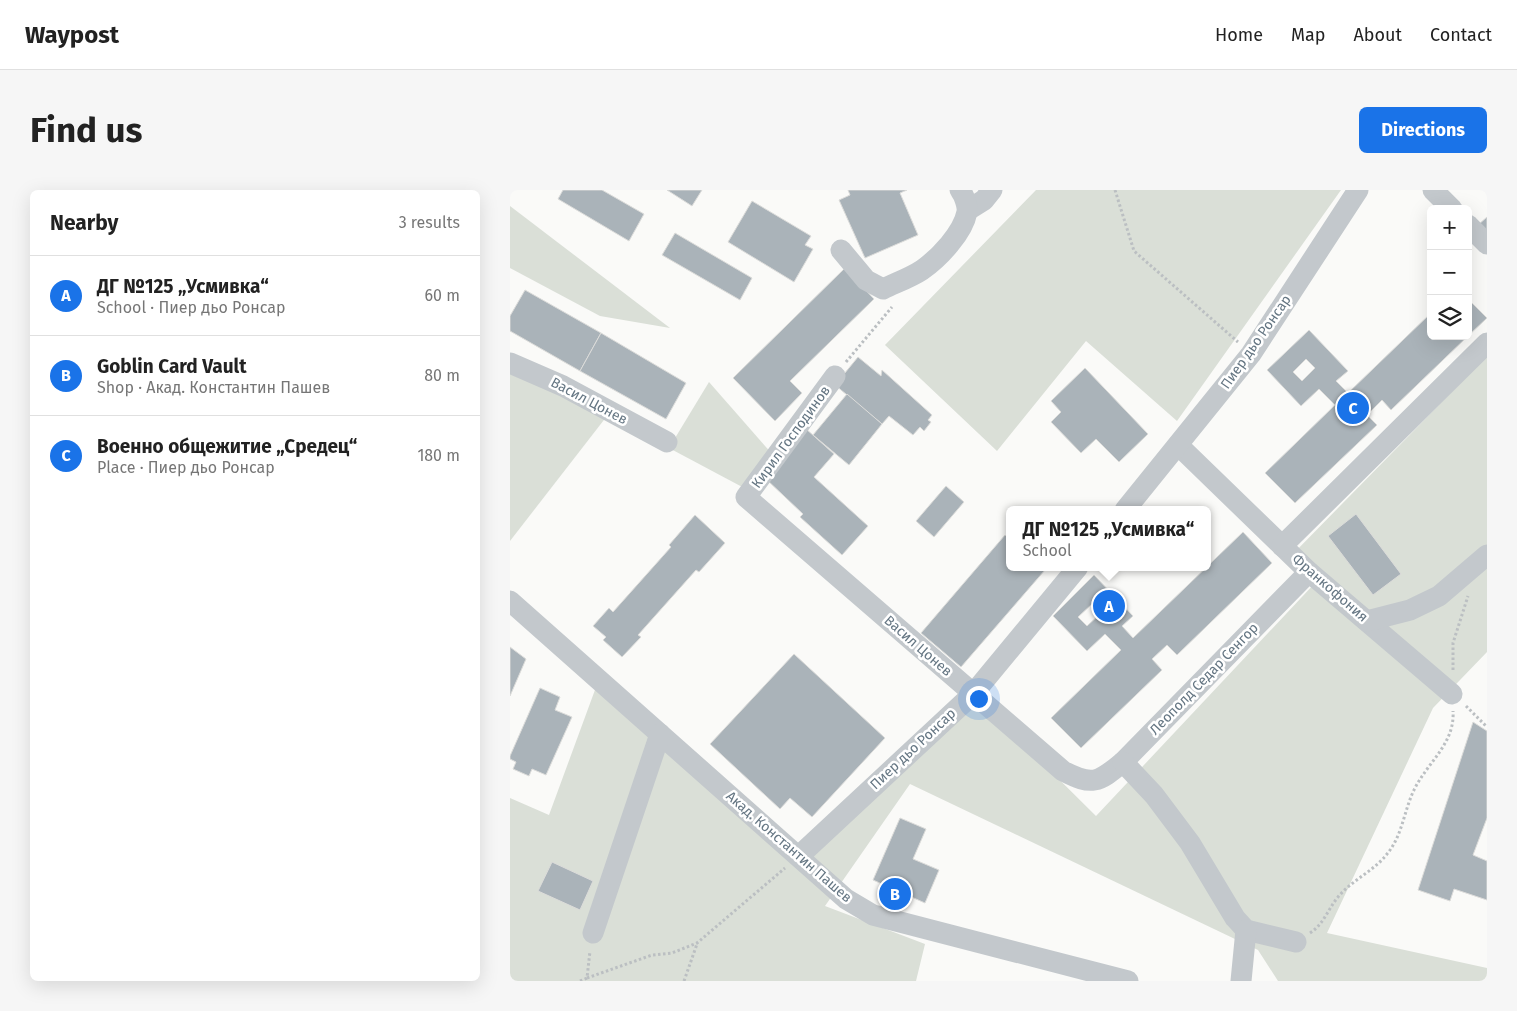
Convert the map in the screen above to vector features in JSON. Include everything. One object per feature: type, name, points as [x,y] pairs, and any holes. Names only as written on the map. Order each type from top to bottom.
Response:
[{"type":"street","points":[[960,190],[968,210]]},
{"type":"street","points":[[841,250],[866,280],[883,289],[922,270],[948,247],[962,226],[968,210],[984,200],[992,190]]},
{"type":"street","name":"Пиер дьо Ронсар","points":[[1128,506],[1251,354],[1358,190]]},
{"type":"street","points":[[1433,190],[1448,205]]},
{"type":"street","points":[[1472,230],[1487,244]]},
{"type":"street","points":[[1282,546],[1487,343]]},
{"type":"street","name":"Васил Цонев","points":[[510,363],[564,386],[667,442]]},
{"type":"street","name":"Кирил Господинов","points":[[746,497],[835,376]]},
{"type":"street","name":"Франкофония","points":[[1178,445],[1309,572],[1452,694]]},
{"type":"street","name":"Васил Цонев","points":[[746,497],[1063,771],[1087,781],[1096,781]]},
{"type":"street","points":[[1367,621],[1410,610],[1440,596],[1482,559]]},
{"type":"street","name":"Пиер дьо Ронсар","points":[[799,856],[973,694],[1075,571]]},
{"type":"street","name":"Леополд Седар Сенгор","points":[[1096,781],[1108,775],[1122,762],[1309,572]]},
{"type":"street","name":"Акад. Константин Пашев","points":[[510,601],[846,899],[873,915],[1128,981]]},
{"type":"street","points":[[593,933],[660,734]]},
{"type":"street","points":[[1122,762],[1154,795],[1190,843],[1235,918],[1246,930],[1296,942]]},
{"type":"street","points":[[1241,981],[1246,930]]},
{"type":"path","points":[[1115,190],[1134,251],[1251,354]]},
{"type":"path","points":[[835,376],[897,300]]},
{"type":"path","points":[[1296,942],[1318,927],[1338,896],[1387,854],[1401,829],[1415,788],[1443,749],[1454,722],[1452,694],[1453,643],[1482,559]]},
{"type":"path","points":[[1452,694],[1487,726]]},
{"type":"path","points":[[580,981],[652,956],[672,953],[697,943],[799,856]]},
{"type":"path","points":[[586,978],[593,933]]},
{"type":"path","points":[[684,981],[697,943]]},
{"type":"shaded area","points":[[1036,190],[1341,190],[1177,421],[1086,341],[997,451],[885,345]]},
{"type":"shaded area","points":[[510,206],[670,328],[600,316],[510,268]]},
{"type":"shaded area","points":[[1487,356],[1487,652],[1433,708],[1327,933],[1487,968],[1487,981],[1278,981],[1258,950],[910,784],[825,906],[925,944],[916,981],[510,981],[510,798],[549,815],[599,679],[799,856],[973,694],[1096,816],[1316,582],[1290,557]]},
{"type":"shaded area","points":[[510,372],[607,416],[510,541]]},
{"type":"shaded area","points":[[709,382],[773,455],[746,489],[669,448]]},
{"type":"building","points":[[563,190],[602,190],[644,214],[629,241],[558,199]]},
{"type":"building","points":[[667,190],[702,190],[692,206]]},
{"type":"building","points":[[848,190],[907,190],[900,193],[918,235],[865,258],[839,200],[850,195]]},
{"type":"building","points":[[752,201],[811,236],[805,245],[813,249],[794,282],[728,242]]},
{"type":"building","points":[[1487,217],[1487,234],[1478,225]]},
{"type":"building","points":[[675,233],[752,278],[740,300],[662,255]]},
{"type":"building","points":[[845,268],[874,299],[790,381],[802,393],[775,421],[733,378]]},
{"type":"building","points":[[525,290],[601,333],[580,371],[510,331],[510,316]]},
{"type":"building","points":[[1472,303],[1487,318],[1472,332]]},
{"type":"building","points":[[1427,317],[1427,340],[1464,340],[1391,410],[1382,400],[1367,415],[1377,425],[1295,503],[1265,473],[1335,405],[1319,389],[1301,406],[1267,370],[1309,330],[1348,371],[1336,381],[1348,393]],"holes":[[[1306,359],[1315,368],[1302,381],[1293,372]]]},
{"type":"building","points":[[601,333],[686,383],[666,419],[580,371]]},
{"type":"building","points":[[858,357],[881,376],[882,370],[932,415],[928,420],[931,422],[924,431],[920,427],[913,435],[889,416],[882,424],[835,385]]},
{"type":"building","points":[[1085,368],[1148,434],[1119,462],[1096,439],[1081,453],[1051,422],[1061,412],[1051,401]]},
{"type":"building","points":[[847,394],[882,424],[849,465],[813,435]]},
{"type":"building","points":[[805,428],[834,454],[814,477],[868,526],[842,555],[800,517],[803,514],[766,479]]},
{"type":"building","points":[[946,486],[964,502],[934,537],[916,521]]},
{"type":"building","points":[[1356,514],[1401,574],[1373,595],[1328,536]]},
{"type":"building","points":[[695,515],[725,543],[699,572],[696,570],[638,635],[641,637],[622,657],[603,640],[606,637],[593,626],[609,608],[613,612],[671,547],[669,545]]},
{"type":"building","points":[[1243,532],[1272,563],[1177,655],[1167,645],[1152,659],[1162,670],[1081,748],[1051,718],[1121,650],[1105,634],[1087,651],[1053,616],[1094,575],[1133,616],[1122,626],[1133,638],[1203,571],[1211,571],[1211,563]],"holes":[[[1092,604],[1101,613],[1087,626],[1078,617]]]},
{"type":"building","points":[[1005,535],[1006,571],[1044,571],[961,667],[921,633]]},
{"type":"building","points":[[510,647],[526,659],[510,696]]},
{"type":"building","points":[[794,654],[885,738],[812,817],[790,798],[780,809],[710,744]]},
{"type":"building","points":[[540,688],[560,697],[555,710],[572,717],[546,775],[532,769],[529,776],[513,769],[516,762],[510,759],[510,756]]},
{"type":"building","points":[[1473,722],[1487,731],[1487,818],[1473,855],[1487,861],[1487,900],[1454,889],[1450,901],[1418,890]]},
{"type":"building","points":[[900,818],[926,829],[913,859],[939,870],[925,903],[873,880]]},
{"type":"building","points":[[552,862],[593,881],[580,910],[538,891]]},
{"type":"place","name":"Военно общежитие „Средец“","points":[[1353,408]]},
{"type":"place","name":"ДГ №125 „Усмивка“","points":[[1109,606]]},
{"type":"place","name":"Goblin Card Vault","points":[[895,894]]}]
